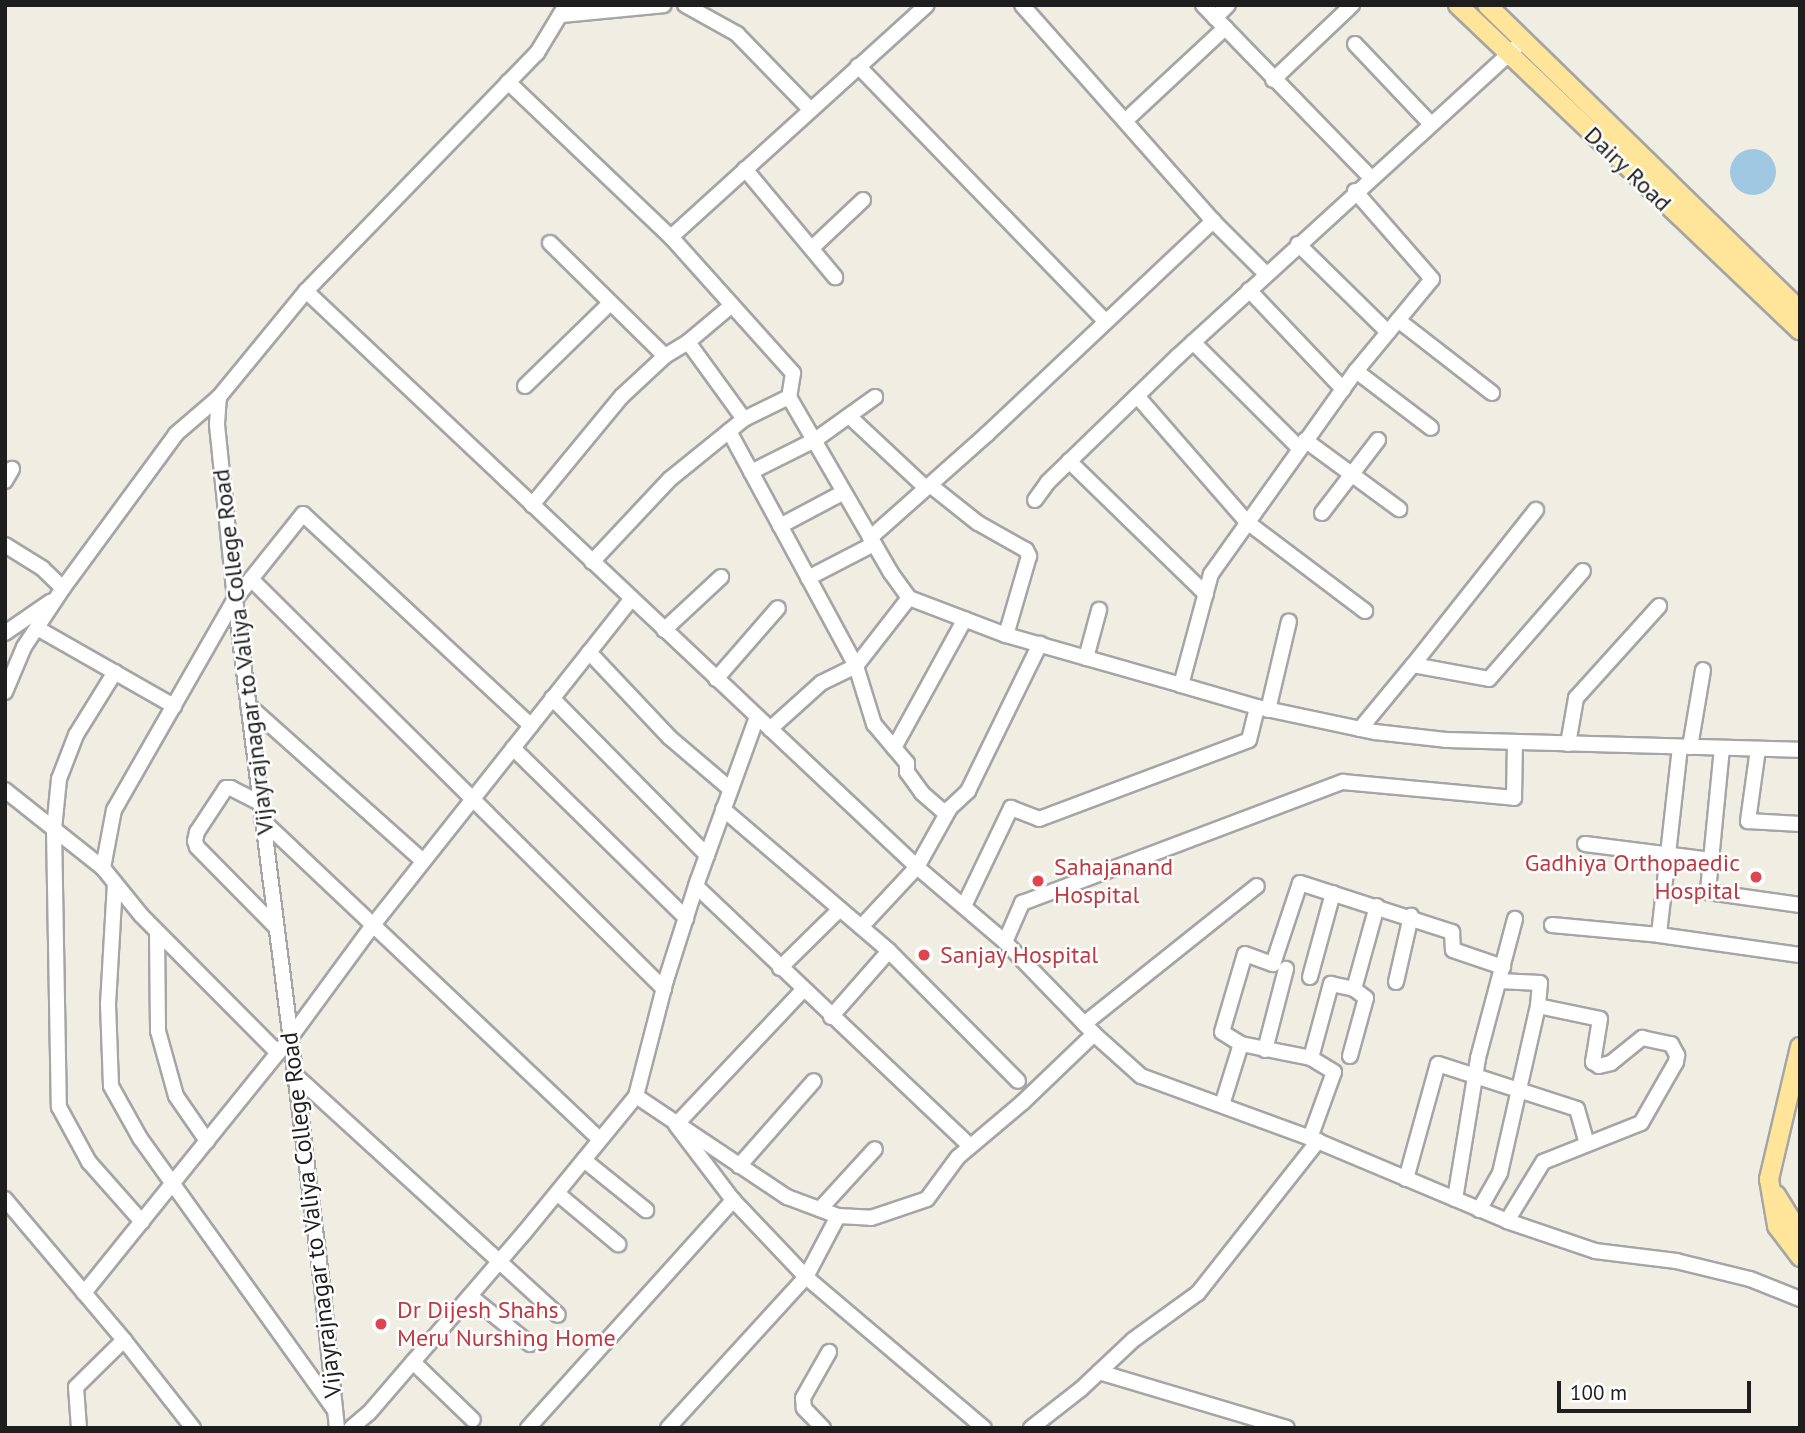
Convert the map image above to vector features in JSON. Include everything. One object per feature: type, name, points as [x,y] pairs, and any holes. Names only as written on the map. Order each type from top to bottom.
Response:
[{"type":"main road","name":"Dairy Road","points":[[1458,5],[1800,331]]},
{"type":"main road","name":"Dairy Road","points":[[1487,5],[1800,310]]},
{"type":"main road","points":[[1800,1047],[1769,1180],[1777,1226],[1800,1257]]},
{"type":"main road","points":[[1769,1180],[1800,1234]]},
{"type":"street","points":[[5,692],[24,647],[60,592],[176,434],[219,397],[306,291],[537,53],[563,10],[664,5]]},
{"type":"street","points":[[685,5],[737,33],[810,109]]},
{"type":"street","points":[[671,237],[927,5]]},
{"type":"street","points":[[1022,5],[1213,221],[1266,274]]},
{"type":"street","points":[[1203,5],[1370,177]]},
{"type":"street","points":[[1125,121],[1220,23],[1228,5]]},
{"type":"street","points":[[1273,80],[1352,5]]},
{"type":"street","points":[[1035,500],[1069,461],[1193,342],[1370,177],[1522,41]]},
{"type":"street","points":[[1355,44],[1430,123]]},
{"type":"street","points":[[858,66],[1105,321]]},
{"type":"street","points":[[508,82],[671,237],[793,373],[789,397],[872,541],[909,598],[1006,635],[1262,708],[1360,729],[1446,740],[1800,750]]},
{"type":"street","points":[[745,169],[835,276]]},
{"type":"street","points":[[1181,685],[1212,574],[1343,388],[1432,279],[1356,191]]},
{"type":"street","points":[[812,248],[863,200]]},
{"type":"street","points":[[808,578],[872,541],[1213,221]]},
{"type":"street","points":[[550,243],[665,356]]},
{"type":"street","points":[[1298,244],[1393,326],[1492,393]]},
{"type":"street","points":[[1249,290],[1343,388]]},
{"type":"street","points":[[306,291],[917,867],[1005,943],[1089,1029],[1141,1076],[1314,1139],[1507,1221],[1595,1251],[1676,1261],[1750,1279],[1800,1299]]},
{"type":"street","points":[[525,386],[610,303]]},
{"type":"street","points":[[532,505],[622,396],[665,356],[688,342],[732,305]]},
{"type":"street","points":[[688,342],[744,419]]},
{"type":"street","points":[[1193,342],[1302,444],[1399,509]]},
{"type":"street","points":[[1356,371],[1431,428]]},
{"type":"street","points":[[1137,396],[1247,522],[1365,611]]},
{"type":"street","name":"Vijayrajnagar to Valiya College Road","points":[[219,397],[217,424],[235,599],[337,1428]]},
{"type":"street","points":[[592,562],[670,479],[744,419],[789,397]]},
{"type":"street","points":[[751,472],[815,440],[875,397]]},
{"type":"street","points":[[849,416],[928,487],[978,523],[1026,550],[1030,556],[1006,635]]},
{"type":"street","points":[[729,431],[856,666],[874,724],[907,763],[907,772],[922,793],[946,814]]},
{"type":"street","points":[[1322,513],[1378,440]]},
{"type":"street","points":[[1069,461],[1206,594]]},
{"type":"street","points":[[780,526],[844,492]]},
{"type":"street","points":[[1360,729],[1536,510]]},
{"type":"street","points":[[103,868],[114,810],[235,599],[303,514],[531,726]]},
{"type":"street","points":[[5,545],[42,568],[60,592]]},
{"type":"street","points":[[1413,665],[1489,679],[1583,571]]},
{"type":"street","points":[[664,630],[721,577]]},
{"type":"street","points":[[251,579],[664,989]]},
{"type":"street","points":[[5,633],[60,592]]},
{"type":"street","points":[[770,729],[821,683],[856,666],[909,598]]},
{"type":"street","points":[[84,1293],[278,1054],[373,925],[631,599]]},
{"type":"street","points":[[1568,744],[1576,698],[1660,606]]},
{"type":"street","points":[[716,679],[778,608]]},
{"type":"street","points":[[1086,658],[1099,610]]},
{"type":"street","points":[[894,748],[965,619]]},
{"type":"street","points":[[964,906],[1011,808],[1039,819],[1249,740],[1262,708],[1289,621]]},
{"type":"street","points":[[37,628],[174,706]]},
{"type":"street","points":[[861,927],[917,867],[946,814],[968,791],[1040,644]]},
{"type":"street","points":[[589,652],[669,737],[730,789]]},
{"type":"street","points":[[1659,935],[1667,853],[1685,747],[1703,670]]},
{"type":"street","points":[[115,672],[76,735],[59,779],[54,829],[59,1107],[89,1162],[142,1222]]},
{"type":"street","points":[[552,698],[707,855]]},
{"type":"street","points":[[248,705],[423,861]]},
{"type":"street","points":[[351,1428],[369,1413],[470,1296],[636,1096],[664,989],[696,886],[757,717]]},
{"type":"street","points":[[1005,943],[1022,902],[1343,782],[1514,798],[1515,742]]},
{"type":"street","points":[[513,748],[686,918]]},
{"type":"street","points":[[1722,748],[1708,892],[1800,905]]},
{"type":"street","points":[[1758,749],[1748,821],[1800,824]]},
{"type":"street","points":[[260,803],[232,788],[226,789],[197,832],[195,841],[197,848],[276,927]]},
{"type":"street","points":[[5,790],[103,868],[157,932],[278,1054]]},
{"type":"street","points":[[723,809],[889,951],[1018,1081]]},
{"type":"street","points":[[262,820],[600,1140]]},
{"type":"street","points":[[1585,844],[1711,860]]},
{"type":"street","points":[[115,883],[108,1004],[111,1086],[140,1138],[335,1411]]},
{"type":"street","points":[[1265,1049],[1280,966],[1300,883],[1411,916],[1452,932],[1453,950],[1501,974],[1540,983],[1538,1006],[1500,1174],[1479,1210]]},
{"type":"street","points":[[696,886],[831,1017],[970,1146]]},
{"type":"street","points":[[636,1096],[787,1197],[838,1216],[871,1218],[927,1199],[958,1157],[1023,1102],[1089,1029],[1257,886]]},
{"type":"street","points":[[1310,977],[1333,893]]},
{"type":"street","points":[[1354,989],[1377,906]]},
{"type":"street","points":[[780,968],[840,909]]},
{"type":"street","points":[[1396,982],[1411,916]]},
{"type":"street","points":[[1455,1199],[1475,1074],[1515,919]]},
{"type":"street","points":[[1552,925],[1659,935],[1800,955]]},
{"type":"street","points":[[157,932],[158,1031],[176,1096],[207,1141]]},
{"type":"street","points":[[831,1017],[889,951]]},
{"type":"street","points":[[1031,1428],[1133,1340],[1198,1293],[1314,1139],[1334,1072],[1311,1058],[1241,1044],[1222,1032],[1245,954],[1331,984],[1354,989],[1366,998],[1350,1056]]},
{"type":"street","points":[[1311,1058],[1331,984]]},
{"type":"street","points":[[676,1125],[803,990]]},
{"type":"street","points":[[1507,1221],[1543,1162],[1641,1123],[1677,1055],[1671,1044],[1642,1038],[1611,1063],[1600,1066],[1593,1062],[1600,1019],[1538,1006]]},
{"type":"street","points":[[1222,1105],[1241,1044]]},
{"type":"street","points":[[1406,1178],[1438,1064],[1577,1108],[1587,1144]]},
{"type":"street","points":[[295,1074],[558,1315]]},
{"type":"street","points":[[739,1166],[814,1081]]},
{"type":"street","points":[[676,1125],[733,1200],[806,1277],[984,1428]]},
{"type":"street","points":[[820,1209],[875,1149]]},
{"type":"street","points":[[584,1160],[646,1210]]},
{"type":"street","points":[[557,1193],[618,1244]]},
{"type":"street","points":[[5,1199],[124,1340],[193,1428]]},
{"type":"street","points":[[528,1428],[733,1200]]},
{"type":"street","points":[[668,1428],[806,1277],[838,1216]]},
{"type":"street","points":[[1776,1290],[1800,1291]]},
{"type":"street","points":[[470,1296],[530,1344]]},
{"type":"street","points":[[79,1428],[76,1387],[124,1340]]},
{"type":"street","points":[[823,1428],[804,1408],[803,1398],[829,1352]]},
{"type":"street","points":[[413,1362],[474,1420]]},
{"type":"street","points":[[1099,1372],[1287,1428]]},
{"type":"water","points":[[1753,149],[1769,156],[1776,172],[1769,188],[1753,195],[1737,188],[1730,172],[1737,156]]},
{"type":"place","name":"Gadhiya Orthopaedic Hospital","points":[[1756,877]]},
{"type":"place","name":"Sahajanand Hospital","points":[[1038,881]]},
{"type":"place","name":"Sanjay Hospital","points":[[924,955]]},
{"type":"place","name":"Dr Dijesh Shahs Meru Nurshing Home","points":[[381,1324]]}]
